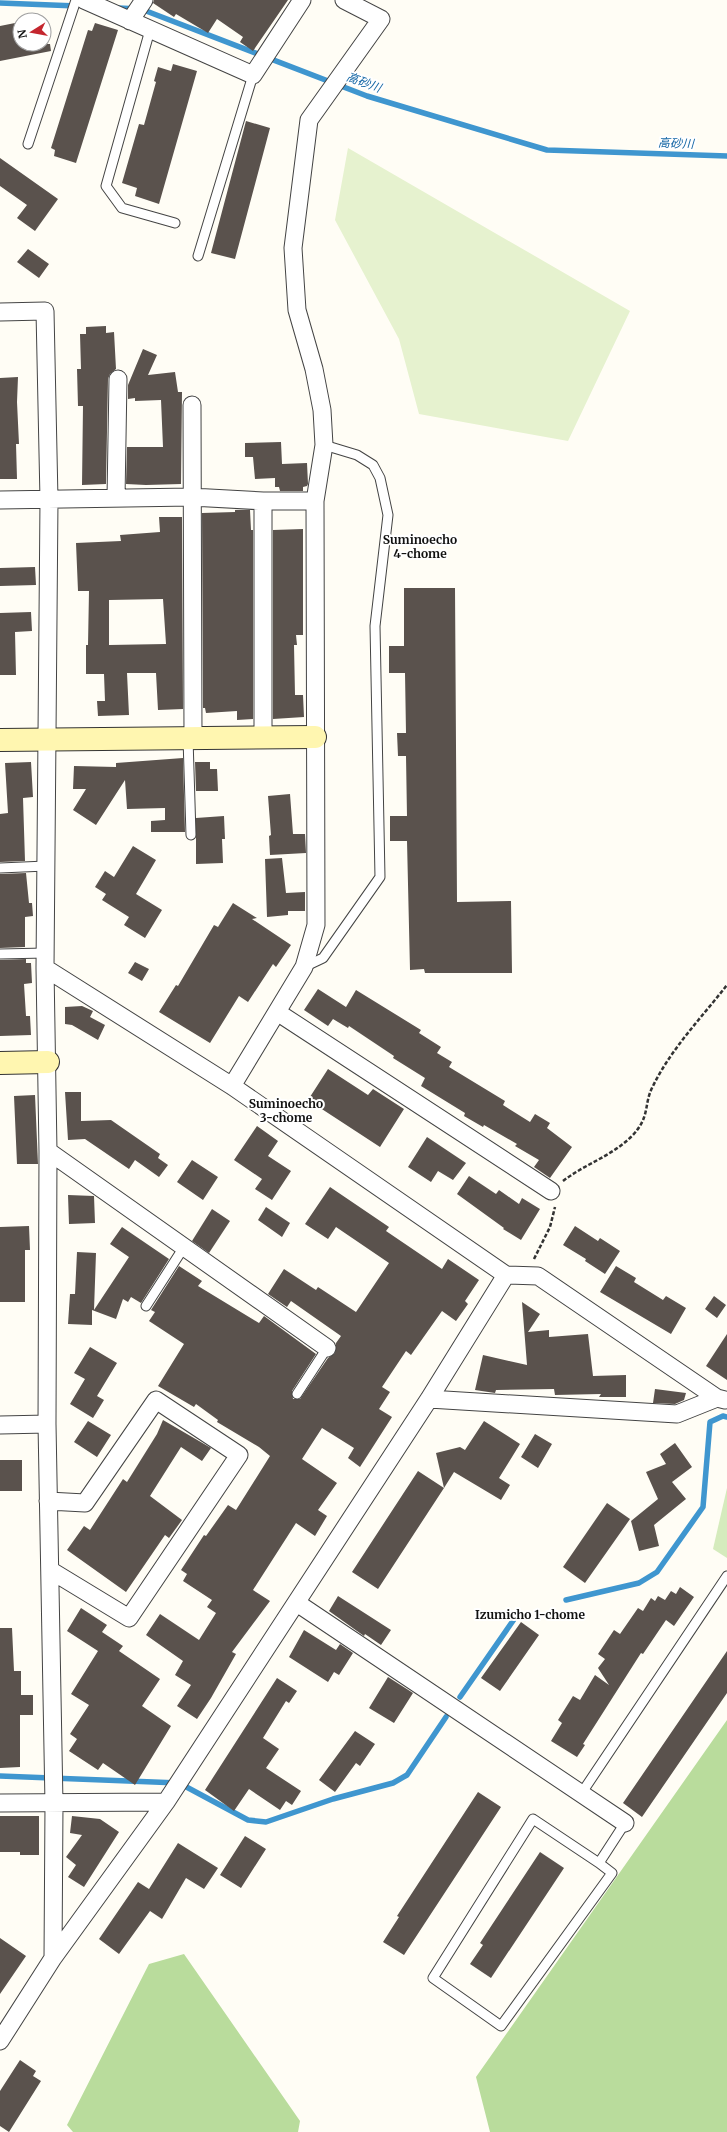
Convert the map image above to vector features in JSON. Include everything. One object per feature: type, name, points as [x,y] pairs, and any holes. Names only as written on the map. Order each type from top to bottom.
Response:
[{"type":"street","points":[[84,0],[253,75],[302,0]]},
{"type":"street","points":[[130,21],[144,0]]},
{"type":"street","points":[[232,1086],[304,967],[316,925],[314,737],[315,501],[324,445],[322,410],[314,369],[297,310],[293,248],[309,120],[341,73],[381,19],[353,2]]},
{"type":"street","points":[[0,312],[45,311],[49,500],[45,960],[48,1062],[47,1424],[54,1804],[53,1958]]},
{"type":"street","points":[[116,498],[118,379]]},
{"type":"street","points":[[191,738],[192,405]]},
{"type":"street","points":[[0,500],[191,497],[263,501],[315,501]]},
{"type":"street","points":[[263,501],[263,738]]},
{"type":"street","points":[[0,740],[314,737]]},
{"type":"street","points":[[45,960],[514,1275],[538,1276],[722,1399]]},
{"type":"street","points":[[277,1012],[550,1192]]},
{"type":"street","points":[[0,1063],[48,1062]]},
{"type":"street","points":[[48,1151],[327,1348]]},
{"type":"street","points":[[0,2041],[53,1958],[166,1802],[429,1399],[514,1275]]},
{"type":"street","points":[[429,1399],[677,1414],[722,1399]]},
{"type":"street","points":[[48,1500],[85,1503],[156,1400],[239,1455],[129,1618],[50,1570]]},
{"type":"street","points":[[0,1425],[47,1424]]},
{"type":"street","points":[[297,1602],[625,1823]]},
{"type":"street","points":[[0,1803],[54,1804],[166,1802]]},
{"type":"lane","points":[[28,144],[76,0]]},
{"type":"lane","points":[[150,30],[106,186],[122,208],[175,223]]},
{"type":"lane","points":[[198,256],[253,75]]},
{"type":"lane","points":[[304,967],[323,958],[380,877],[375,626],[388,515],[380,478],[373,465],[357,455],[324,445]]},
{"type":"lane","points":[[190,835],[191,738]]},
{"type":"lane","points":[[0,868],[46,866]]},
{"type":"lane","points":[[0,954],[45,960]]},
{"type":"lane","points":[[146,1306],[184,1247]]},
{"type":"lane","points":[[297,1394],[327,1348]]},
{"type":"lane","points":[[581,1794],[727,1576]]},
{"type":"lane","points":[[533,1818],[599,1863],[612,1873],[501,2026],[433,1978],[533,1818]]},
{"type":"lane","points":[[599,1863],[625,1823]]},
{"type":"path","points":[[514,1275],[533,1262],[550,1227],[556,1205],[550,1192],[565,1179],[606,1156],[632,1135],[646,1117],[652,1087],[674,1051],[727,985]]},
{"type":"green space","points":[[348,148],[630,311],[568,441],[419,414],[399,339],[335,220]]},
{"type":"green space","points":[[727,1488],[727,1558],[713,1549]]},
{"type":"green space","points":[[727,1720],[727,2132],[490,2132],[476,2077]]},
{"type":"green space","points":[[184,1954],[300,2121],[298,2132],[73,2132],[67,2125],[149,1964]]},
{"type":"building","points":[[154,0],[288,0],[253,51],[240,42],[243,37],[217,19],[208,33],[176,14],[174,17],[153,3]]},
{"type":"building","points":[[95,23],[118,30],[76,163],[54,156],[55,150],[51,148],[88,30],[92,31]]},
{"type":"building","points":[[12,24],[12,52],[46,52],[0,61],[0,26]]},
{"type":"building","points":[[173,64],[197,71],[159,204],[135,196],[137,188],[122,183],[139,124],[144,125],[156,82],[154,81],[158,67],[171,71]]},
{"type":"building","points":[[246,121],[270,128],[235,259],[211,253]]},
{"type":"building","points":[[0,158],[58,199],[35,231],[17,218],[27,205],[0,186]]},
{"type":"building","points":[[28,249],[49,264],[39,278],[17,262]]},
{"type":"building","points":[[106,326],[106,333],[114,332],[116,369],[110,374],[108,379],[106,484],[82,485],[83,406],[78,406],[77,369],[81,369],[80,334],[86,334],[86,327]]},
{"type":"building","points":[[143,349],[157,355],[148,375],[175,372],[178,392],[182,392],[181,484],[126,484],[127,447],[163,447],[161,400],[135,401],[135,398],[128,399],[128,385]]},
{"type":"building","points":[[18,377],[17,402],[19,444],[16,444],[17,479],[0,479],[0,378]]},
{"type":"building","points":[[281,442],[282,464],[307,463],[308,484],[307,486],[303,487],[303,491],[280,491],[279,487],[275,487],[275,478],[255,479],[253,457],[245,457],[245,443]]},
{"type":"building","points":[[235,510],[250,510],[251,530],[253,530],[253,719],[237,720],[237,711],[206,713],[205,708],[203,708],[202,513],[235,512]]},
{"type":"building","points":[[159,517],[182,517],[183,709],[158,710],[156,673],[127,673],[129,715],[98,716],[97,701],[105,701],[104,674],[86,674],[89,591],[78,591],[76,543],[121,541],[120,535],[160,532]],"holes":[[[163,599],[166,644],[109,645],[109,600]]]},
{"type":"building","points":[[303,529],[303,635],[296,635],[297,645],[294,645],[295,695],[303,695],[304,717],[273,719],[273,530]]},
{"type":"building","points":[[35,567],[36,585],[0,586],[0,568]]},
{"type":"building","points":[[404,588],[455,588],[457,902],[511,901],[512,973],[425,973],[424,969],[410,970],[407,841],[390,841],[390,816],[407,816],[406,756],[398,756],[397,733],[406,733],[405,673],[389,673],[389,646],[404,646]]},
{"type":"building","points":[[31,612],[32,631],[15,632],[16,675],[0,675],[0,613]]},
{"type":"building","points":[[183,758],[185,832],[151,832],[151,821],[165,820],[165,808],[127,809],[125,780],[96,825],[73,810],[86,789],[73,789],[74,766],[116,767],[116,763]]},
{"type":"building","points":[[31,762],[33,797],[23,798],[25,861],[0,862],[0,814],[8,813],[5,763]]},
{"type":"building","points":[[195,762],[210,762],[210,769],[217,769],[218,791],[196,791]]},
{"type":"building","points":[[290,794],[293,834],[305,834],[306,853],[270,855],[269,836],[271,835],[268,796]]},
{"type":"building","points":[[224,816],[225,839],[222,839],[223,863],[196,864],[196,818]]},
{"type":"building","points":[[133,846],[156,860],[136,894],[162,910],[145,938],[124,925],[129,917],[102,900],[106,894],[95,887],[105,871],[114,877]]},
{"type":"building","points":[[282,858],[286,893],[305,892],[305,911],[288,911],[288,915],[267,917],[265,859]]},
{"type":"building","points":[[26,873],[29,903],[32,903],[33,916],[25,917],[25,947],[0,948],[0,874]]},
{"type":"building","points":[[233,903],[257,918],[252,919],[291,945],[276,967],[273,964],[248,1002],[239,996],[210,1043],[159,1012],[176,985],[178,986],[214,925],[218,927]]},
{"type":"building","points":[[26,959],[26,963],[31,963],[32,983],[24,984],[26,1016],[30,1016],[31,1035],[0,1036],[0,960]]},
{"type":"building","points":[[135,962],[149,969],[142,981],[128,973]]},
{"type":"building","points":[[318,989],[346,1007],[356,990],[421,1030],[419,1033],[441,1047],[437,1053],[452,1062],[449,1067],[505,1101],[503,1105],[530,1122],[535,1114],[550,1123],[547,1128],[572,1147],[550,1178],[534,1167],[539,1160],[515,1146],[517,1144],[484,1125],[483,1127],[464,1116],[465,1113],[421,1086],[425,1078],[393,1058],[394,1056],[349,1026],[348,1028],[333,1019],[328,1026],[304,1010]]},
{"type":"building","points":[[82,1006],[93,1011],[90,1017],[105,1025],[98,1040],[72,1025],[65,1024],[65,1007]]},
{"type":"building","points":[[328,1069],[368,1095],[373,1089],[404,1109],[380,1147],[308,1100]]},
{"type":"building","points":[[65,1092],[81,1092],[81,1121],[111,1120],[160,1154],[158,1158],[168,1165],[159,1177],[135,1160],[129,1169],[85,1139],[68,1140]]},
{"type":"building","points":[[35,1095],[38,1164],[17,1164],[14,1096]]},
{"type":"building","points":[[257,1126],[278,1141],[268,1156],[291,1171],[272,1200],[255,1189],[262,1179],[234,1160]]},
{"type":"building","points":[[427,1137],[466,1163],[453,1180],[438,1171],[431,1182],[408,1167]]},
{"type":"building","points":[[192,1160],[218,1177],[203,1200],[177,1182]]},
{"type":"building","points":[[469,1176],[496,1194],[499,1190],[519,1204],[522,1198],[540,1209],[521,1240],[503,1229],[504,1228],[457,1194]]},
{"type":"building","points":[[330,1187],[389,1227],[386,1231],[442,1269],[448,1259],[479,1280],[465,1301],[468,1304],[456,1321],[442,1311],[411,1355],[406,1351],[382,1387],[390,1392],[379,1409],[392,1417],[360,1467],[348,1458],[354,1448],[322,1428],[302,1459],[337,1483],[318,1510],[327,1516],[315,1536],[296,1523],[253,1590],[270,1601],[232,1652],[236,1654],[211,1698],[197,1719],[177,1706],[191,1685],[175,1675],[183,1661],[146,1635],[160,1614],[199,1640],[216,1613],[207,1607],[212,1600],[183,1581],[187,1574],[181,1570],[204,1535],[206,1536],[228,1505],[236,1510],[270,1456],[259,1447],[217,1422],[218,1420],[196,1404],[194,1407],[158,1386],[184,1344],[149,1321],[155,1312],[151,1310],[179,1266],[202,1281],[198,1286],[259,1323],[264,1316],[316,1354],[292,1391],[293,1399],[300,1399],[328,1358],[335,1353],[336,1343],[341,1336],[291,1301],[287,1307],[268,1294],[284,1269],[316,1290],[318,1287],[356,1312],[389,1263],[336,1227],[328,1239],[305,1224]]},
{"type":"building","points":[[68,1195],[94,1196],[95,1223],[69,1224]]},
{"type":"building","points":[[266,1207],[290,1223],[282,1237],[258,1220]]},
{"type":"building","points":[[212,1209],[230,1221],[209,1253],[192,1241]]},
{"type":"building","points":[[29,1226],[30,1250],[25,1250],[25,1302],[0,1302],[0,1227]]},
{"type":"building","points":[[575,1226],[598,1241],[600,1238],[620,1251],[605,1274],[585,1261],[586,1259],[563,1245]]},
{"type":"building","points":[[122,1227],[169,1259],[141,1303],[131,1297],[128,1302],[123,1299],[116,1319],[92,1310],[92,1325],[68,1324],[70,1294],[75,1294],[77,1252],[96,1253],[94,1310],[129,1257],[110,1244]]},
{"type":"building","points":[[616,1266],[636,1278],[634,1282],[663,1300],[666,1296],[686,1308],[671,1334],[600,1292]]},
{"type":"building","points":[[714,1296],[726,1305],[717,1318],[705,1309]]},
{"type":"building","points":[[522,1302],[540,1314],[528,1332],[549,1330],[549,1337],[588,1334],[593,1376],[626,1375],[626,1397],[599,1397],[601,1394],[555,1395],[554,1389],[496,1390],[495,1393],[475,1390],[483,1355],[527,1365]]},
{"type":"building","points":[[727,1334],[727,1380],[706,1366]]},
{"type":"building","points":[[90,1347],[117,1363],[97,1396],[104,1400],[93,1418],[70,1404],[85,1379],[74,1373]]},
{"type":"building","points":[[655,1389],[686,1393],[684,1400],[675,1404],[653,1403]]},
{"type":"building","points":[[163,1420],[211,1448],[202,1461],[181,1447],[150,1496],[182,1520],[169,1538],[165,1535],[126,1592],[67,1550],[84,1526],[90,1530],[123,1479],[127,1482],[157,1434]]},
{"type":"building","points":[[88,1421],[111,1435],[97,1457],[74,1442]]},
{"type":"building","points":[[484,1421],[520,1444],[499,1478],[510,1485],[501,1500],[454,1472],[444,1488],[436,1453],[460,1447],[465,1450]]},
{"type":"building","points":[[535,1434],[552,1444],[538,1468],[521,1457]]},
{"type":"building","points":[[675,1443],[692,1467],[672,1482],[686,1499],[654,1525],[659,1546],[639,1551],[631,1521],[658,1499],[646,1472],[666,1464],[660,1454]]},
{"type":"building","points":[[0,1460],[22,1460],[22,1491],[0,1491]]},
{"type":"building","points":[[418,1471],[444,1488],[378,1589],[352,1572]]},
{"type":"building","points":[[607,1503],[630,1519],[585,1583],[563,1567]]},
{"type":"building","points":[[680,1587],[694,1597],[674,1626],[666,1620],[643,1654],[641,1653],[583,1744],[585,1745],[577,1757],[551,1741],[562,1723],[558,1720],[573,1696],[580,1700],[595,1675],[609,1685],[598,1668],[605,1659],[598,1654],[614,1630],[620,1634],[638,1608],[643,1611],[651,1598],[655,1601],[658,1596],[665,1600],[671,1591],[676,1594]]},
{"type":"building","points":[[338,1596],[391,1630],[381,1645],[365,1634],[364,1636],[329,1611]]},
{"type":"building","points":[[81,1608],[107,1625],[102,1632],[123,1646],[119,1651],[160,1679],[142,1706],[171,1726],[135,1785],[103,1763],[98,1770],[69,1751],[77,1739],[70,1734],[89,1705],[71,1694],[98,1651],[67,1631]]},
{"type":"building","points":[[521,1622],[539,1635],[500,1691],[481,1678]]},
{"type":"building","points":[[0,1628],[12,1628],[14,1671],[21,1671],[21,1695],[33,1695],[33,1715],[20,1715],[20,1767],[0,1768]]},
{"type":"building","points":[[304,1630],[336,1650],[340,1644],[353,1653],[339,1675],[334,1672],[328,1682],[289,1657]]},
{"type":"building","points":[[727,1651],[727,1693],[642,1817],[623,1803]]},
{"type":"building","points":[[388,1677],[413,1693],[394,1723],[369,1708]]},
{"type":"building","points":[[277,1678],[297,1691],[289,1703],[286,1701],[263,1738],[279,1749],[266,1768],[301,1791],[292,1805],[286,1801],[280,1810],[249,1789],[234,1811],[205,1790]]},
{"type":"building","points":[[355,1731],[375,1744],[360,1766],[356,1763],[335,1792],[319,1780]]},
{"type":"building","points":[[478,1792],[501,1807],[404,1955],[383,1942],[399,1917],[397,1916]]},
{"type":"building","points":[[0,1816],[39,1816],[39,1855],[20,1855],[20,1852],[0,1852]]},
{"type":"building","points":[[72,1816],[100,1819],[119,1832],[84,1887],[68,1877],[76,1865],[66,1857],[82,1835],[70,1833]]},
{"type":"building","points":[[245,1836],[266,1849],[241,1888],[220,1875]]},
{"type":"building","points":[[178,1843],[218,1868],[204,1889],[186,1878],[162,1919],[150,1911],[119,1954],[99,1939],[138,1882],[149,1889]]},
{"type":"building","points":[[540,1852],[564,1868],[491,1978],[470,1964],[483,1945],[480,1943]]},
{"type":"building","points":[[0,1938],[26,1956],[0,1994]]},
{"type":"building","points":[[20,2060],[36,2071],[33,2076],[41,2081],[9,2132],[0,2126],[0,2091]]},
{"type":"waterway","name":"高砂川","points":[[0,3],[77,6]]},
{"type":"waterway","name":"高砂川","points":[[118,8],[141,9],[367,96],[547,150],[727,156]]},
{"type":"waterway","points":[[566,1600],[639,1583],[657,1572],[703,1507],[710,1422],[723,1416],[727,1417]]},
{"type":"waterway","points":[[460,1697],[517,1615]]},
{"type":"waterway","points":[[0,1776],[179,1783],[248,1820],[266,1822],[333,1799],[393,1783],[407,1775],[446,1717]]},
{"type":"district","name":"Suminoecho 4-chome","points":[[420,546]]},
{"type":"district","name":"Suminoecho 3-chome","points":[[286,1110]]},
{"type":"district","name":"Izumicho 1-chome","points":[[530,1614]]}]
